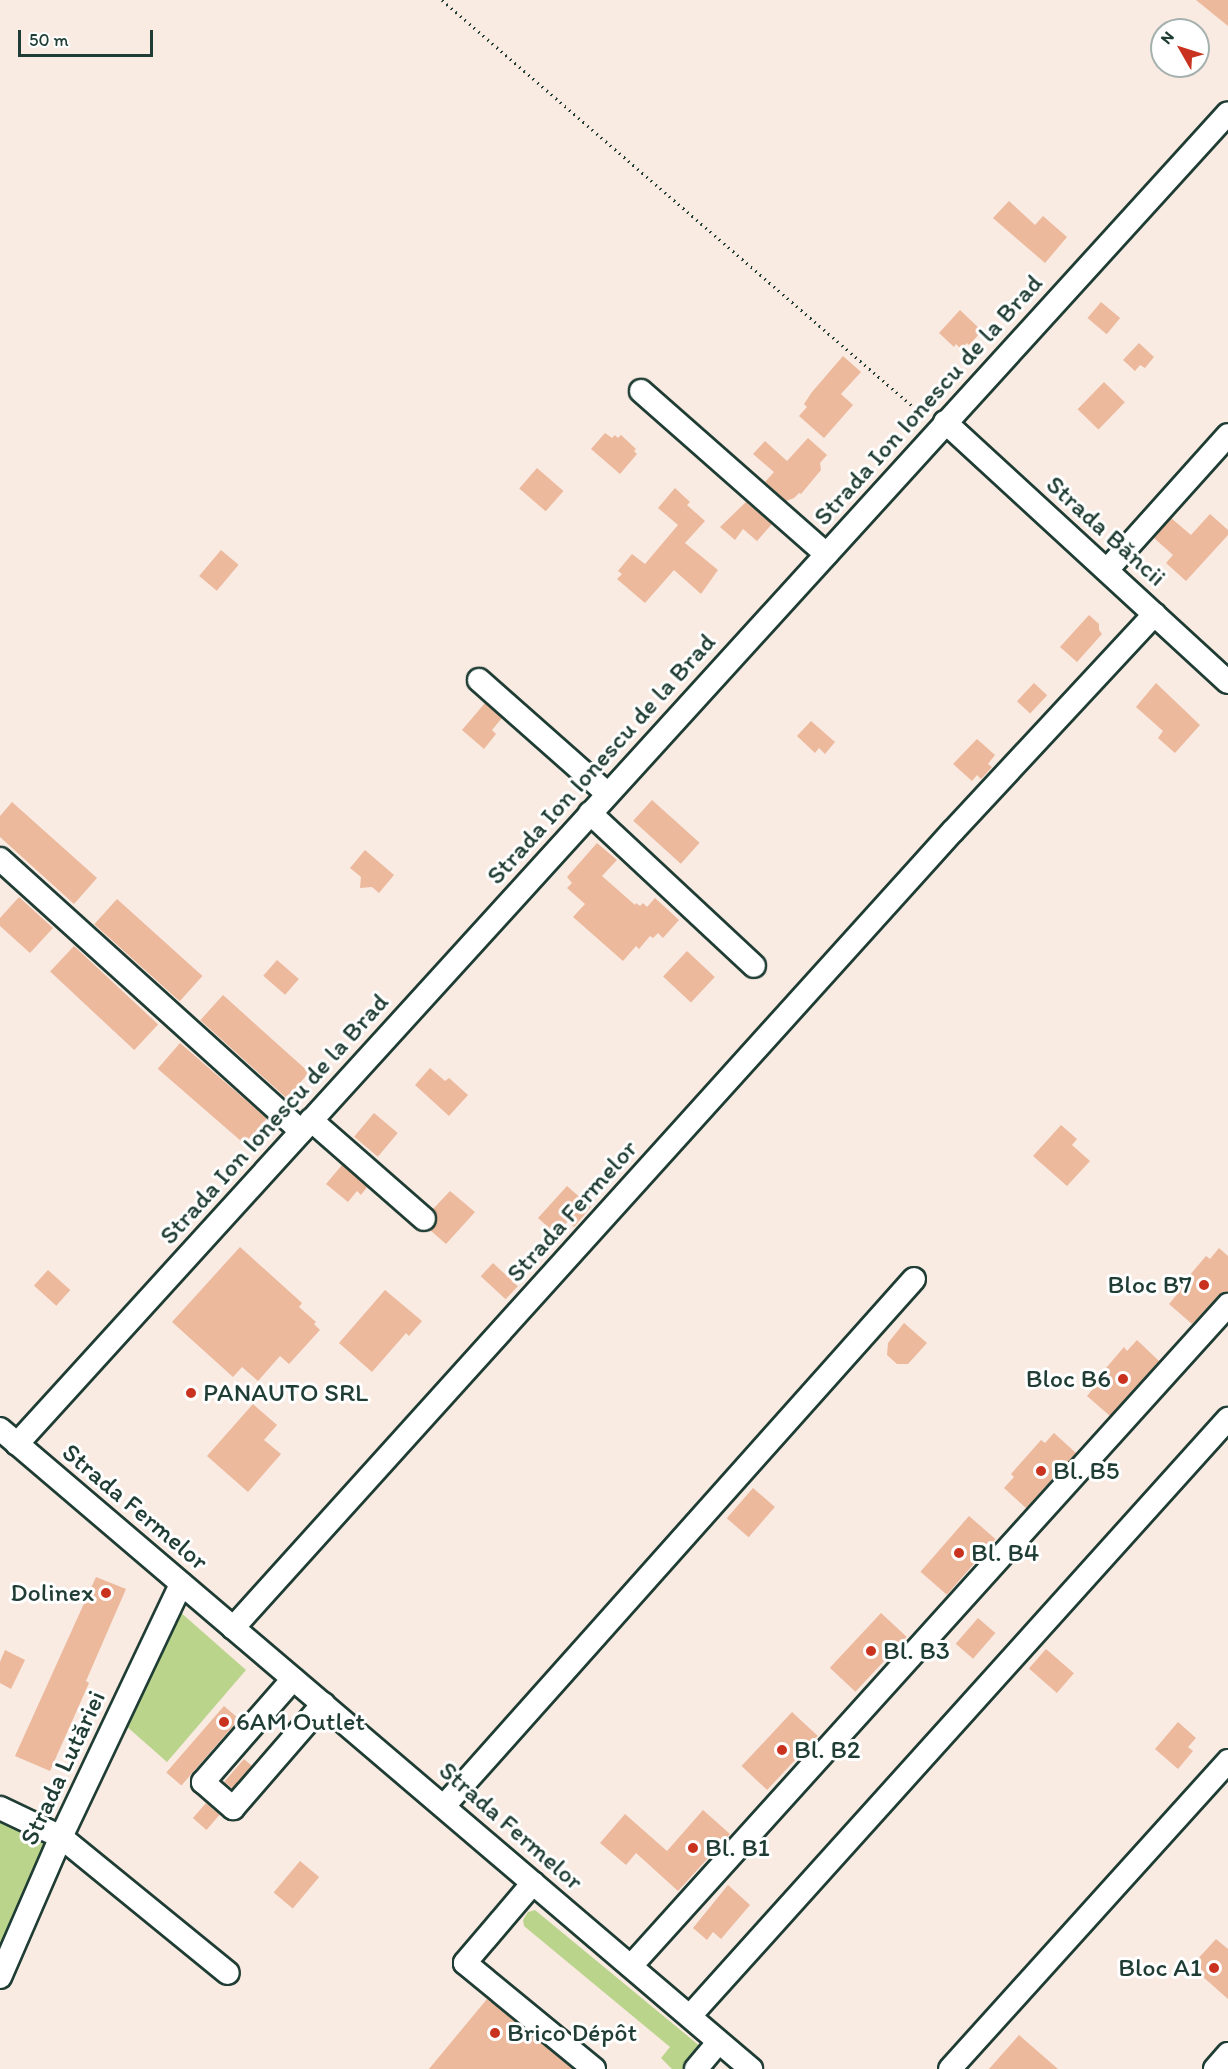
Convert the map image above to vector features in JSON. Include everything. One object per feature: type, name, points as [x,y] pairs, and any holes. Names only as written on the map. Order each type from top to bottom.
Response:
[{"type":"street","name":"Strada Ion Ionescu de la Brad","points":[[17,1444],[1228,113]]},
{"type":"street","points":[[641,391],[826,554]]},
{"type":"street","name":"Strada Băncii","points":[[942,426],[1107,570],[1228,682]]},
{"type":"street","points":[[1107,570],[1228,435]]},
{"type":"street","name":"Strada Fermelor","points":[[233,1628],[953,831],[1155,614]]},
{"type":"street","points":[[479,680],[608,794]]},
{"type":"street","points":[[590,813],[754,966]]},
{"type":"street","points":[[0,859],[306,1125],[424,1219]]},
{"type":"street","points":[[444,1806],[914,1280]]},
{"type":"street","points":[[631,1966],[1228,1305]]},
{"type":"street","points":[[690,2016],[1228,1419]]},
{"type":"street","name":"Strada Fermelor","points":[[0,1430],[751,2069]]},
{"type":"street","name":"Strada Lutăriei","points":[[0,1977],[61,1837],[181,1584]]},
{"type":"street","points":[[293,1679],[203,1782],[233,1808],[323,1704]]},
{"type":"street","points":[[950,2069],[1228,1761]]},
{"type":"street","points":[[0,1808],[61,1837],[228,1973]]},
{"type":"street","points":[[534,1883],[465,1963],[594,2069]]},
{"type":"street","points":[[696,2069],[719,2042]]},
{"type":"street","points":[[1215,2069],[1228,2054]]},
{"type":"path","points":[[442,0],[942,426]]},
{"type":"green space","points":[[179,1611],[246,1670],[167,1762],[125,1725]]},
{"type":"green space","points":[[0,1819],[46,1841],[0,1945]]},
{"type":"green space","points":[[535,1910],[701,2047],[682,2069],[672,2069],[661,2058],[670,2047],[524,1926],[523,1920],[528,1912]]},
{"type":"building","points":[[1196,0],[1228,0],[1228,26]]},
{"type":"building","points":[[1009,201],[1035,225],[1043,216],[1067,237],[1045,263],[993,218]]},
{"type":"building","points":[[1101,302],[1120,318],[1107,334],[1088,318]]},
{"type":"building","points":[[960,310],[982,331],[969,345],[967,343],[961,349],[956,344],[954,347],[939,333]]},
{"type":"building","points":[[1139,343],[1154,357],[1145,368],[1140,365],[1135,371],[1123,360]]},
{"type":"building","points":[[843,356],[861,372],[841,394],[853,405],[824,438],[799,416],[807,407],[804,404],[812,392]]},
{"type":"building","points":[[1104,382],[1125,402],[1098,429],[1078,409]]},
{"type":"building","points":[[605,433],[612,438],[615,435],[618,438],[621,435],[636,449],[634,451],[637,454],[620,474],[591,449]]},
{"type":"building","points":[[808,438],[827,455],[820,463],[821,470],[801,494],[786,501],[765,482],[774,472],[753,454],[765,441],[787,461]]},
{"type":"building","points":[[537,468],[563,491],[546,511],[519,488]]},
{"type":"building","points":[[675,488],[690,502],[687,505],[705,521],[685,543],[718,570],[701,594],[674,570],[645,603],[617,579],[622,574],[618,571],[632,554],[645,564],[678,525],[658,508]]},
{"type":"building","points":[[746,502],[772,524],[757,541],[743,529],[735,540],[720,527]]},
{"type":"building","points":[[1210,514],[1228,530],[1228,535],[1186,581],[1166,563],[1173,555],[1154,538],[1171,518],[1191,535]]},
{"type":"building","points":[[221,550],[239,565],[217,591],[199,576]]},
{"type":"building","points":[[1089,615],[1099,624],[1102,634],[1077,662],[1060,647]]},
{"type":"building","points":[[1034,683],[1047,695],[1030,714],[1017,701]]},
{"type":"building","points":[[1156,683],[1200,725],[1175,753],[1158,738],[1163,731],[1136,707]]},
{"type":"building","points":[[485,703],[502,718],[492,730],[496,734],[484,749],[462,730]]},
{"type":"building","points":[[811,721],[835,742],[825,754],[819,748],[815,753],[797,736]]},
{"type":"building","points":[[977,739],[995,755],[988,764],[992,767],[981,779],[977,775],[972,781],[953,764]]},
{"type":"building","points":[[652,800],[700,843],[681,864],[633,821]]},
{"type":"building","points":[[12,802],[97,878],[74,904],[0,837],[0,816]]},
{"type":"building","points":[[597,843],[617,860],[602,876],[635,905],[636,903],[640,906],[643,903],[647,907],[655,898],[679,920],[663,938],[658,933],[653,938],[650,936],[639,949],[636,946],[623,961],[573,917],[585,904],[567,888],[572,883],[567,877]]},
{"type":"building","points":[[365,850],[394,875],[379,893],[372,887],[360,888],[361,877],[350,868]]},
{"type":"building","points":[[19,897],[53,928],[30,953],[0,926],[0,918]]},
{"type":"building","points":[[117,899],[202,976],[180,1001],[94,924]]},
{"type":"building","points":[[74,946],[158,1024],[134,1050],[50,972]]},
{"type":"building","points":[[687,951],[715,977],[691,1003],[663,977]]},
{"type":"building","points":[[277,960],[299,979],[285,995],[263,976]]},
{"type":"building","points":[[223,995],[309,1073],[286,1098],[200,1020]]},
{"type":"building","points":[[180,1043],[267,1118],[244,1144],[158,1069]]},
{"type":"building","points":[[430,1068],[445,1081],[449,1078],[468,1095],[449,1116],[415,1085]]},
{"type":"building","points":[[374,1113],[398,1133],[378,1157],[354,1137]]},
{"type":"building","points":[[1061,1125],[1077,1139],[1072,1145],[1090,1161],[1067,1186],[1033,1156]]},
{"type":"building","points":[[342,1165],[367,1187],[361,1195],[357,1191],[348,1202],[326,1184]]},
{"type":"building","points":[[567,1186],[591,1207],[574,1227],[568,1221],[556,1234],[538,1218]]},
{"type":"building","points":[[450,1191],[475,1212],[446,1244],[430,1230],[437,1221],[433,1209]]},
{"type":"building","points":[[240,1247],[302,1303],[299,1307],[316,1322],[314,1324],[320,1330],[289,1364],[280,1356],[258,1381],[242,1367],[233,1377],[172,1322]]},
{"type":"building","name":"Bloc B7","points":[[1219,1248],[1228,1256],[1228,1291],[1218,1296],[1192,1324],[1169,1304],[1179,1292],[1177,1290],[1206,1256],[1210,1259]]},
{"type":"building","points":[[493,1263],[518,1286],[506,1299],[481,1276]]},
{"type":"building","points":[[48,1270],[70,1290],[56,1306],[34,1286]]},
{"type":"building","points":[[385,1290],[422,1321],[409,1336],[406,1333],[372,1372],[339,1343]]},
{"type":"building","points":[[904,1323],[927,1343],[908,1364],[897,1364],[887,1355],[888,1343]]},
{"type":"building","name":"Bloc B6","points":[[1137,1340],[1159,1361],[1110,1416],[1087,1396],[1097,1384],[1094,1382],[1124,1347],[1127,1351]]},
{"type":"building","points":[[253,1404],[277,1425],[264,1440],[281,1454],[248,1492],[207,1456]]},
{"type":"building","name":"Bl. B5","points":[[1054,1433],[1076,1453],[1026,1508],[1004,1488],[1014,1477],[1011,1474],[1041,1440],[1045,1443]]},
{"type":"building","points":[[753,1488],[775,1507],[749,1537],[727,1518]]},
{"type":"building","name":"Bl. B4","points":[[969,1516],[995,1539],[947,1595],[920,1572]]},
{"type":"building","points":[[96,1577],[126,1589],[86,1681],[89,1683],[50,1771],[15,1756]]},
{"type":"building","name":"Bl. B3","points":[[881,1613],[907,1637],[855,1692],[830,1668]]},
{"type":"building","points":[[978,1618],[995,1633],[973,1659],[956,1644]]},
{"type":"building","points":[[1046,1649],[1074,1673],[1057,1693],[1029,1669]]},
{"type":"building","points":[[5,1650],[25,1660],[11,1689],[0,1683],[0,1662]]},
{"type":"building","points":[[224,1706],[239,1719],[181,1786],[166,1772]]},
{"type":"building","name":"Bl. B2","points":[[792,1712],[818,1736],[767,1790],[742,1766]]},
{"type":"building","points":[[1178,1722],[1196,1738],[1188,1747],[1193,1751],[1178,1769],[1155,1749]]},
{"type":"building","points":[[244,1759],[252,1766],[233,1789],[224,1782]]},
{"type":"building","points":[[206,1803],[220,1815],[206,1830],[193,1818]]},
{"type":"building","name":"Bl. B1","points":[[703,1810],[730,1834],[678,1891],[636,1853],[626,1865],[600,1843],[625,1814],[667,1851]]},
{"type":"building","points":[[300,1861],[319,1877],[293,1908],[274,1892]]},
{"type":"building","points":[[728,1885],[750,1905],[721,1939],[713,1932],[707,1940],[693,1928]]},
{"type":"building","name":"Bloc A1","points":[[1216,1939],[1228,1949],[1228,1999],[1202,1976],[1205,1973],[1194,1963]]},
{"type":"building","name":"Brico Dépôt","points":[[487,1999],[573,2069],[429,2069]]},
{"type":"building","points":[[1019,2035],[1058,2069],[989,2069]]},
{"type":"place","name":"Bloc B7","points":[[1204,1285]]},
{"type":"place","name":"Bloc B6","points":[[1123,1379]]},
{"type":"place","name":"PANAUTO SRL","points":[[191,1393]]},
{"type":"place","name":"Bl. B5","points":[[1041,1471]]},
{"type":"place","name":"Bl. B4","points":[[959,1553]]},
{"type":"place","name":"Dolinex","points":[[106,1593]]},
{"type":"place","name":"Bl. B3","points":[[871,1651]]},
{"type":"place","name":"6AM Outlet","points":[[224,1722]]},
{"type":"place","name":"Bl. B2","points":[[782,1750]]},
{"type":"place","name":"Bl. B1","points":[[693,1848]]},
{"type":"place","name":"Bloc A1","points":[[1214,1968]]},
{"type":"place","name":"Brico Dépôt","points":[[495,2033]]}]
